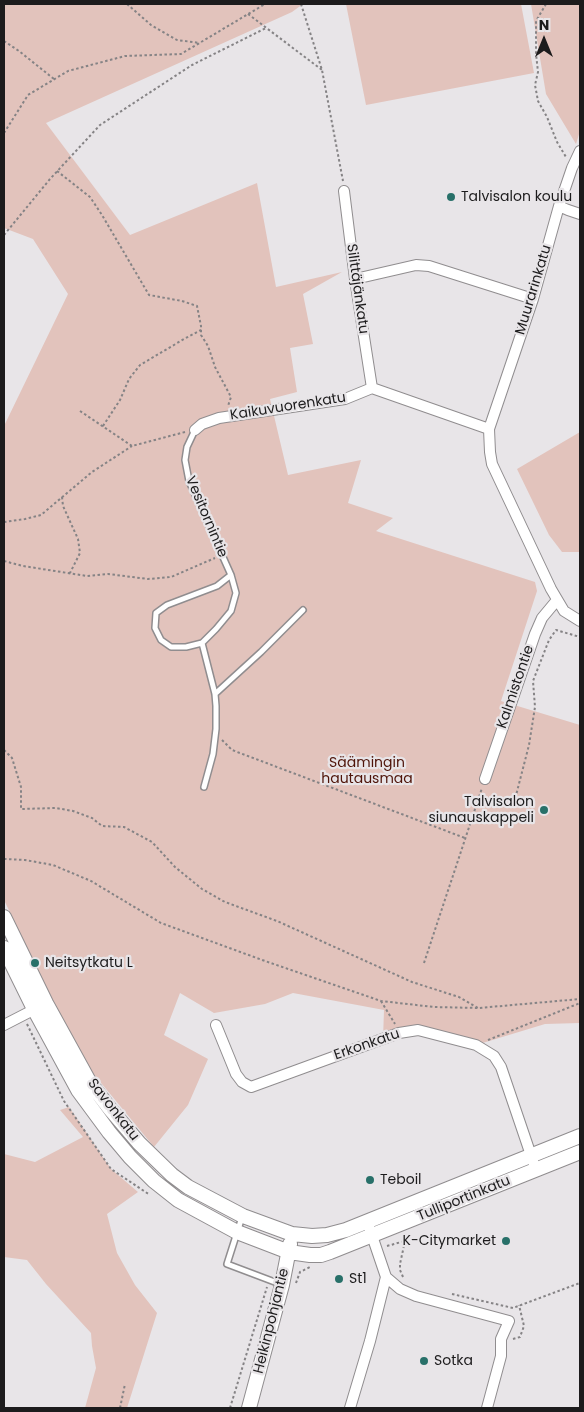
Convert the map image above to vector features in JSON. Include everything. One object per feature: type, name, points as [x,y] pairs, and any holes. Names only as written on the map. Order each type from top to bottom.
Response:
[{"type":"main road","name":"Savonkatu","points":[[4,917],[40,1006],[78,1090],[130,1157],[154,1181],[178,1200],[238,1232],[289,1252]]},
{"type":"main road","name":"Savonkatu","points":[[4,948],[90,1083],[110,1110],[139,1143],[172,1175],[188,1187],[242,1216],[292,1234]]},
{"type":"main road","name":"Tulliportinkatu","points":[[292,1234],[327,1235],[346,1230],[580,1136]]},
{"type":"main road","name":"Tulliportinkatu","points":[[289,1252],[321,1255],[580,1152]]},
{"type":"main road","name":"Heikinpohjantie","points":[[249,1408],[275,1282],[289,1252],[292,1234]]},
{"type":"street","name":"Muurarinkatu","points":[[489,429],[533,299],[559,206],[580,151]]},
{"type":"street","name":"Silittäjänkatu","points":[[344,191],[372,388]]},
{"type":"street","points":[[559,206],[580,214]]},
{"type":"street","points":[[355,279],[416,265],[430,266],[533,299]]},
{"type":"street","points":[[372,388],[489,429],[492,464],[551,589],[564,611],[580,621]]},
{"type":"street","name":"Kaikuvuorenkatu","points":[[195,430],[202,424],[225,417],[345,399],[372,388]]},
{"type":"street","name":"Kalmistontie","points":[[485,779],[535,634],[542,618],[557,600]]},
{"type":"street","points":[[4,1025],[40,1006]]},
{"type":"street","name":"Erkonkatu","points":[[216,1025],[236,1074],[242,1082],[251,1087],[399,1033],[418,1030],[476,1045],[494,1056],[501,1067],[536,1170]]},
{"type":"street","points":[[367,1221],[386,1277],[400,1289],[416,1296],[509,1321],[501,1339],[501,1356],[487,1408]]},
{"type":"street","points":[[350,1408],[370,1341],[386,1277]]},
{"type":"lane","name":"Vesitornintie","points":[[195,430],[185,460],[189,482],[231,575],[236,594],[231,611],[202,643]]},
{"type":"lane","points":[[204,787],[213,754],[216,733],[215,694],[202,643],[186,647],[171,647],[161,640],[155,628],[156,613],[167,605],[218,586],[231,575]]},
{"type":"lane","points":[[215,694],[303,610]]},
{"type":"lane","points":[[242,1216],[227,1264],[275,1282]]},
{"type":"path","points":[[127,4],[151,25],[178,40],[200,43]]},
{"type":"path","points":[[4,133],[28,95],[68,71],[125,56],[181,54],[265,4]]},
{"type":"path","points":[[301,4],[322,70],[344,191]]},
{"type":"path","points":[[546,4],[536,21],[538,72],[535,85],[538,101],[557,142],[572,168]]},
{"type":"path","points":[[248,14],[322,70]]},
{"type":"path","points":[[4,235],[57,171],[100,125],[192,65],[266,28]]},
{"type":"path","points":[[4,42],[19,51],[54,79]]},
{"type":"path","points":[[57,171],[90,197],[150,294],[197,306],[201,334],[208,346],[215,367],[231,397],[225,417]]},
{"type":"path","points":[[103,426],[140,365],[201,330]]},
{"type":"path","points":[[80,411],[132,446]]},
{"type":"path","points":[[4,522],[41,515],[92,472],[132,446],[195,430]]},
{"type":"path","points":[[62,497],[63,506],[78,539],[80,554],[70,573]]},
{"type":"path","points":[[4,561],[23,566],[88,576],[108,574],[148,579],[171,577],[222,556]]},
{"type":"path","points":[[479,796],[513,808],[535,707],[533,681],[549,640],[556,630],[580,637]]},
{"type":"path","points":[[216,733],[232,750],[465,838]]},
{"type":"path","points":[[4,750],[12,758],[21,787],[21,809],[56,808],[73,810],[92,818],[102,826],[124,827],[152,842],[174,867],[202,889],[225,902],[285,925],[412,982],[459,997],[479,1008]]},
{"type":"path","points":[[424,963],[485,779]]},
{"type":"path","points":[[4,859],[25,860],[53,865],[91,881],[161,923],[265,962],[382,1001],[434,1007],[479,1008],[580,1001]]},
{"type":"path","points":[[382,1001],[399,1033]]},
{"type":"path","points":[[476,1045],[580,1001]]},
{"type":"path","points":[[405,1241],[400,1270],[403,1277],[408,1281]]},
{"type":"path","points":[[230,1408],[275,1282]]},
{"type":"path","points":[[449,1293],[513,1308],[580,1283]]},
{"type":"path","points":[[120,1408],[125,1384]]},
{"type":"green space","name":"Säämingin hautausmaa","points":[[4,4],[303,4],[292,12],[46,123],[130,235],[257,183],[276,287],[342,272],[303,294],[313,344],[290,348],[297,392],[270,399],[288,475],[361,460],[348,503],[393,518],[376,531],[535,582],[537,591],[501,701],[580,725],[580,1023],[545,1024],[476,1045],[418,1030],[383,1039],[384,1010],[293,993],[265,1004],[214,1013],[180,993],[164,1035],[208,1059],[188,1105],[154,1147],[92,1072],[63,1022],[4,900],[4,426],[68,294],[33,239],[4,228]]},
{"type":"green space","points":[[346,4],[521,4],[534,73],[366,105]]},
{"type":"green space","points":[[531,4],[580,4],[580,131],[576,144],[546,94]]},
{"type":"green space","points":[[580,432],[580,552],[562,552],[549,535],[517,469]]},
{"type":"green space","points":[[69,1107],[111,1169],[138,1192],[107,1214],[117,1253],[135,1285],[157,1313],[127,1408],[85,1408],[96,1368],[91,1333],[46,1284],[27,1260],[4,1257],[4,1154],[35,1162],[83,1137],[60,1110]]},
{"type":"place","name":"Talvisalon koulu","points":[[451,197]]},
{"type":"place","name":"Talvisalon siunauskappeli","points":[[544,810]]},
{"type":"place","name":"Neitsytkatu L","points":[[35,963]]},
{"type":"place","name":"Teboil","points":[[370,1180]]},
{"type":"place","name":"K-Citymarket","points":[[506,1241]]},
{"type":"place","name":"St1","points":[[339,1279]]},
{"type":"place","name":"Sotka","points":[[424,1361]]}]
